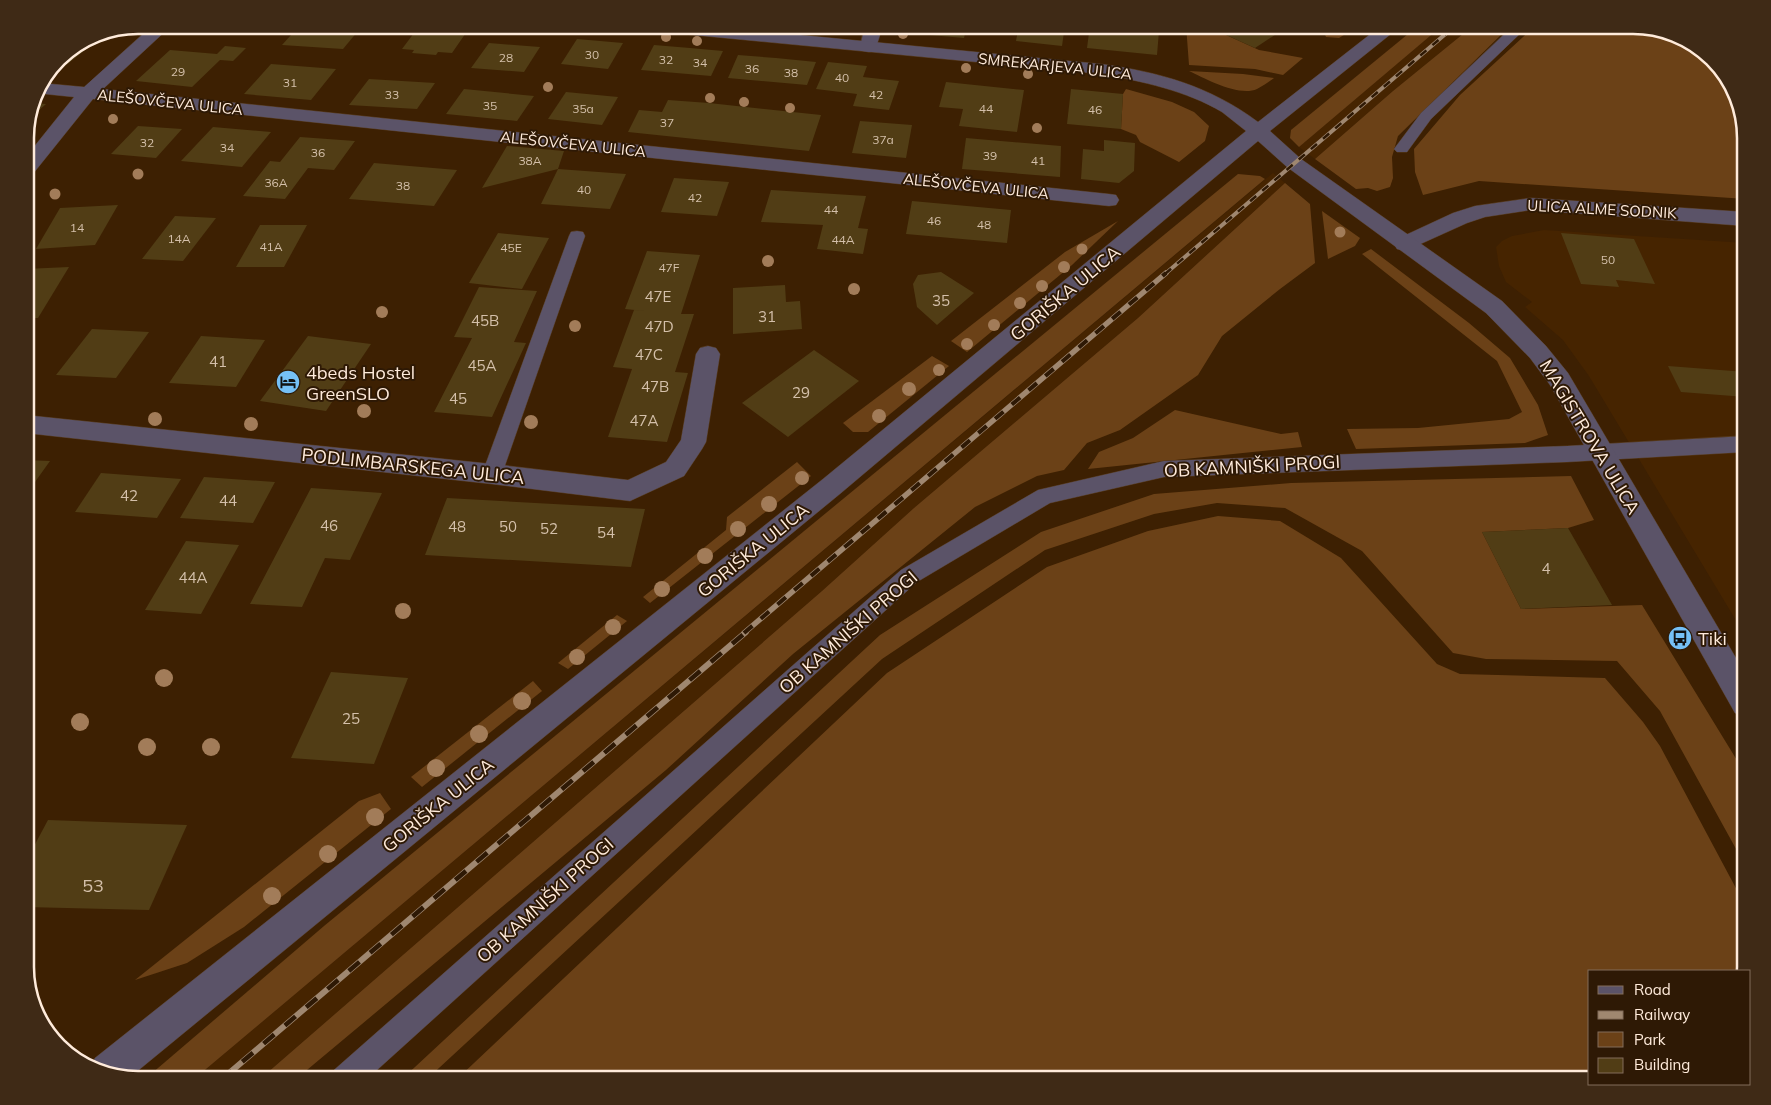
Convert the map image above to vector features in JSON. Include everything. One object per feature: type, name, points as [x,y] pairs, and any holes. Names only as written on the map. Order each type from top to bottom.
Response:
[{"type":"street","points":[[34,160],[87,94],[153,34]]},
{"type":"street","name":"SMREKARJEVA ULICA","points":[[735,34],[1101,69],[1134,74],[1181,87],[1225,106],[1258,131]]},
{"type":"street","points":[[870,47],[872,34]]},
{"type":"street","name":"GORIŠKA ULICA","points":[[112,1068],[840,480],[1224,162],[1258,131],[1382,34]]},
{"type":"street","name":"ALEŠOVČEVA ULICA","points":[[46,89],[1109,200]]},
{"type":"street","name":"MAGISTROVA ULICA","points":[[1258,131],[1294,163],[1494,307],[1517,329],[1559,379],[1737,687]]},
{"type":"street","name":"ULICA ALME SODNIK","points":[[1404,244],[1460,218],[1482,211],[1531,204],[1737,218]]},
{"type":"street","name":"PODLIMBARSKEGA ULICA","points":[[34,425],[492,474],[630,491],[675,470],[693,442],[708,354]]},
{"type":"lane","points":[[1402,149],[1426,116],[1513,34]]},
{"type":"lane","points":[[492,474],[577,236]]},
{"type":"lane","name":"MAGISTROVA ULICA","points":[[1626,450],[1737,444]]},
{"type":"lane","name":"OB KAMNIŠKI PROGI","points":[[354,1071],[909,576],[1045,496],[1164,469],[1626,450]]},
{"type":"shaded area","points":[[1432,34],[1463,34],[1393,91],[1315,159],[1299,147]]},
{"type":"shaded area","points":[[1273,173],[1285,183],[1138,318],[914,508],[822,591],[269,1071],[204,1071]]},
{"type":"shaded area","points":[[1544,230],[1737,242],[1737,622],[1589,376],[1563,340],[1525,307],[1532,302],[1506,282],[1499,266],[1496,247],[1502,241],[1512,236]]},
{"type":"green space","points":[[1187,34],[1224,34],[1259,50],[1303,58],[1283,75],[1255,69],[1189,65]]},
{"type":"green space","points":[[1325,34],[1345,34],[1339,38],[1326,37]]},
{"type":"green space","points":[[1408,34],[1432,34],[1299,147],[1290,138],[1291,130]]},
{"type":"green space","points":[[1463,34],[1502,34],[1398,136],[1392,157],[1393,178],[1390,187],[1377,191],[1368,188],[1356,189],[1315,159],[1393,91]]},
{"type":"green space","points":[[1526,34],[1634,34],[1667,39],[1679,44],[1702,59],[1712,69],[1727,92],[1734,111],[1736,124],[1737,198],[1479,181],[1423,195],[1415,172],[1414,149],[1460,95]]},
{"type":"green space","points":[[1189,71],[1274,78],[1257,89],[1241,91],[1223,86]]},
{"type":"green space","points":[[1126,89],[1172,102],[1194,112],[1209,126],[1205,141],[1179,162],[1140,142],[1136,135],[1121,129],[1123,94]]},
{"type":"green space","points":[[1238,174],[1260,176],[1265,179],[204,1071],[155,1071],[324,926]]},
{"type":"green space","points":[[1285,183],[1310,204],[1315,263],[1222,336],[1198,375],[1120,430],[1087,443],[1064,470],[1037,476],[975,507],[793,654],[666,770],[306,1071],[269,1071],[822,591],[914,508],[1138,318]]},
{"type":"green space","points":[[1322,211],[1360,238],[1355,246],[1328,259]]},
{"type":"green space","points":[[1118,221],[1072,265],[967,352],[951,341],[1065,252]]},
{"type":"green space","points":[[1371,249],[1469,323],[1510,358],[1538,405],[1548,435],[1525,443],[1356,449],[1347,429],[1418,428],[1509,419],[1522,412],[1497,361],[1362,254]]},
{"type":"green space","points":[[932,356],[949,366],[868,432],[853,432],[843,423]]},
{"type":"green space","points":[[1175,410],[1281,434],[1298,432],[1302,447],[1088,469],[1099,452],[1133,438]]},
{"type":"green space","points":[[797,462],[811,476],[650,603],[643,597],[726,530],[727,517]]},
{"type":"green space","points":[[1571,476],[1594,520],[1568,528],[1482,532],[1521,609],[1642,605],[1737,760],[1737,851],[1660,711],[1617,661],[1486,659],[1453,653],[1362,551],[1285,508],[1217,503],[1154,514],[1045,550],[882,659],[436,1071],[411,1071],[880,635],[1041,532],[1154,494],[1291,483]]},
{"type":"green space","points":[[1218,516],[1280,521],[1341,558],[1437,664],[1460,674],[1605,678],[1643,722],[1660,746],[1737,890],[1737,970],[1588,970],[1588,1071],[466,1071],[887,673],[1047,567],[1148,531]]},
{"type":"green space","points":[[617,615],[627,621],[568,669],[558,663]]},
{"type":"green space","points":[[533,681],[542,691],[422,787],[411,777]]},
{"type":"green space","points":[[380,793],[391,809],[244,927],[187,963],[135,980],[359,801]]},
{"type":"building","points":[[292,34],[356,34],[343,49],[282,45]]},
{"type":"building","points":[[413,34],[465,34],[452,53],[438,52],[436,55],[412,53],[414,50],[402,49]]},
{"type":"building","points":[[918,34],[965,34],[964,38]]},
{"type":"building","points":[[1017,34],[1064,34],[1062,46],[1016,41]]},
{"type":"building","points":[[1089,34],[1159,34],[1157,55],[1087,48]]},
{"type":"building","points":[[1224,34],[1276,34],[1255,48]]},
{"type":"building","points":[[577,39],[623,43],[608,69],[561,64]]},
{"type":"building","points":[[489,43],[540,47],[524,72],[471,68]]},
{"type":"building","points":[[654,45],[723,51],[711,76],[641,70]]},
{"type":"building","points":[[90,46],[60,70],[69,59]]},
{"type":"building","points":[[225,46],[246,48],[233,61],[220,60],[192,87],[136,81],[170,50],[217,54]]},
{"type":"building","points":[[738,55],[816,62],[807,85],[728,78]]},
{"type":"building","points":[[828,62],[867,66],[863,77],[899,81],[889,110],[853,106],[857,94],[816,89]]},
{"type":"building","points":[[271,64],[336,69],[311,100],[244,94]]},
{"type":"building","points":[[369,79],[435,83],[417,109],[349,105]]},
{"type":"building","points":[[946,82],[1024,90],[1017,132],[959,126],[963,109],[939,107]]},
{"type":"building","points":[[464,89],[534,96],[517,121],[446,114]]},
{"type":"building","points":[[1071,89],[1123,94],[1121,129],[1067,124]]},
{"type":"building","points":[[566,92],[618,97],[602,125],[548,119]]},
{"type":"building","points":[[668,100],[821,115],[809,151],[628,132],[639,110],[662,112]]},
{"type":"building","points":[[40,104],[46,104],[37,112]]},
{"type":"building","points":[[860,121],[912,125],[906,158],[852,153]]},
{"type":"building","points":[[138,126],[182,129],[156,158],[111,154]]},
{"type":"building","points":[[213,127],[271,132],[242,167],[181,161]]},
{"type":"building","points":[[300,137],[355,141],[334,170],[308,168],[285,199],[243,196],[270,161],[280,162]]},
{"type":"building","points":[[966,138],[1061,146],[1060,177],[962,169]]},
{"type":"building","points":[[1104,140],[1135,143],[1134,171],[1119,183],[1081,179],[1083,149],[1104,151]]},
{"type":"building","points":[[507,146],[564,151],[558,169],[482,188]]},
{"type":"building","points":[[374,163],[457,170],[434,206],[349,199]]},
{"type":"building","points":[[558,169],[626,174],[610,209],[541,204]]},
{"type":"building","points":[[674,178],[729,182],[717,216],[661,212]]},
{"type":"building","points":[[771,190],[866,196],[858,228],[868,229],[863,254],[817,249],[823,225],[761,222]]},
{"type":"building","points":[[912,201],[1011,210],[1007,243],[906,234]]},
{"type":"building","points":[[118,205],[95,245],[36,249],[60,208]]},
{"type":"building","points":[[175,216],[216,218],[183,261],[142,259]]},
{"type":"building","points":[[260,225],[307,225],[284,267],[236,267]]},
{"type":"building","points":[[498,233],[549,238],[522,289],[469,283]]},
{"type":"building","points":[[1561,233],[1634,239],[1655,284],[1616,280],[1619,287],[1581,284]]},
{"type":"building","points":[[647,251],[700,255],[681,314],[694,314],[675,372],[688,373],[667,442],[608,437],[632,369],[613,367],[624,337],[634,310],[654,312],[625,309]]},
{"type":"building","points":[[69,267],[38,318],[34,318],[34,269]]},
{"type":"building","points":[[941,272],[974,293],[937,325],[917,307],[913,284],[918,275]]},
{"type":"building","points":[[785,285],[786,302],[800,301],[802,329],[733,334],[733,288]]},
{"type":"building","points":[[479,287],[537,291],[514,342],[526,343],[492,417],[434,412],[472,338],[454,337]]},
{"type":"building","points":[[92,329],[149,332],[116,378],[56,375]]},
{"type":"building","points":[[201,336],[265,340],[236,387],[169,383]]},
{"type":"building","points":[[308,336],[371,344],[326,411],[260,401]]},
{"type":"building","points":[[814,350],[859,381],[788,437],[742,403]]},
{"type":"building","points":[[1668,366],[1737,371],[1737,396],[1681,392]]},
{"type":"building","points":[[34,460],[50,461],[34,483]]},
{"type":"building","points":[[101,473],[181,479],[157,518],[75,512]]},
{"type":"building","points":[[204,477],[275,482],[253,523],[180,518]]},
{"type":"building","points":[[311,488],[382,493],[350,560],[325,558],[302,607],[250,604]]},
{"type":"building","points":[[447,498],[645,509],[631,567],[425,555]]},
{"type":"building","points":[[1568,528],[1612,605],[1521,609],[1482,532]]},
{"type":"building","points":[[186,541],[239,545],[201,614],[145,610]]},
{"type":"building","points":[[331,672],[408,678],[374,764],[291,758]]},
{"type":"building","points":[[48,820],[187,825],[149,910],[34,907],[34,846]]},
{"type":"railway","points":[[1165,274],[1445,34]]},
{"type":"railway","points":[[744,633],[1166,273]]},
{"type":"railway","points":[[232,1071],[746,632]]},
{"type":"place","name":"4beds Hostel GreenSLO","points":[[288,382]]},
{"type":"place","name":"Tiki","points":[[1680,638]]}]
